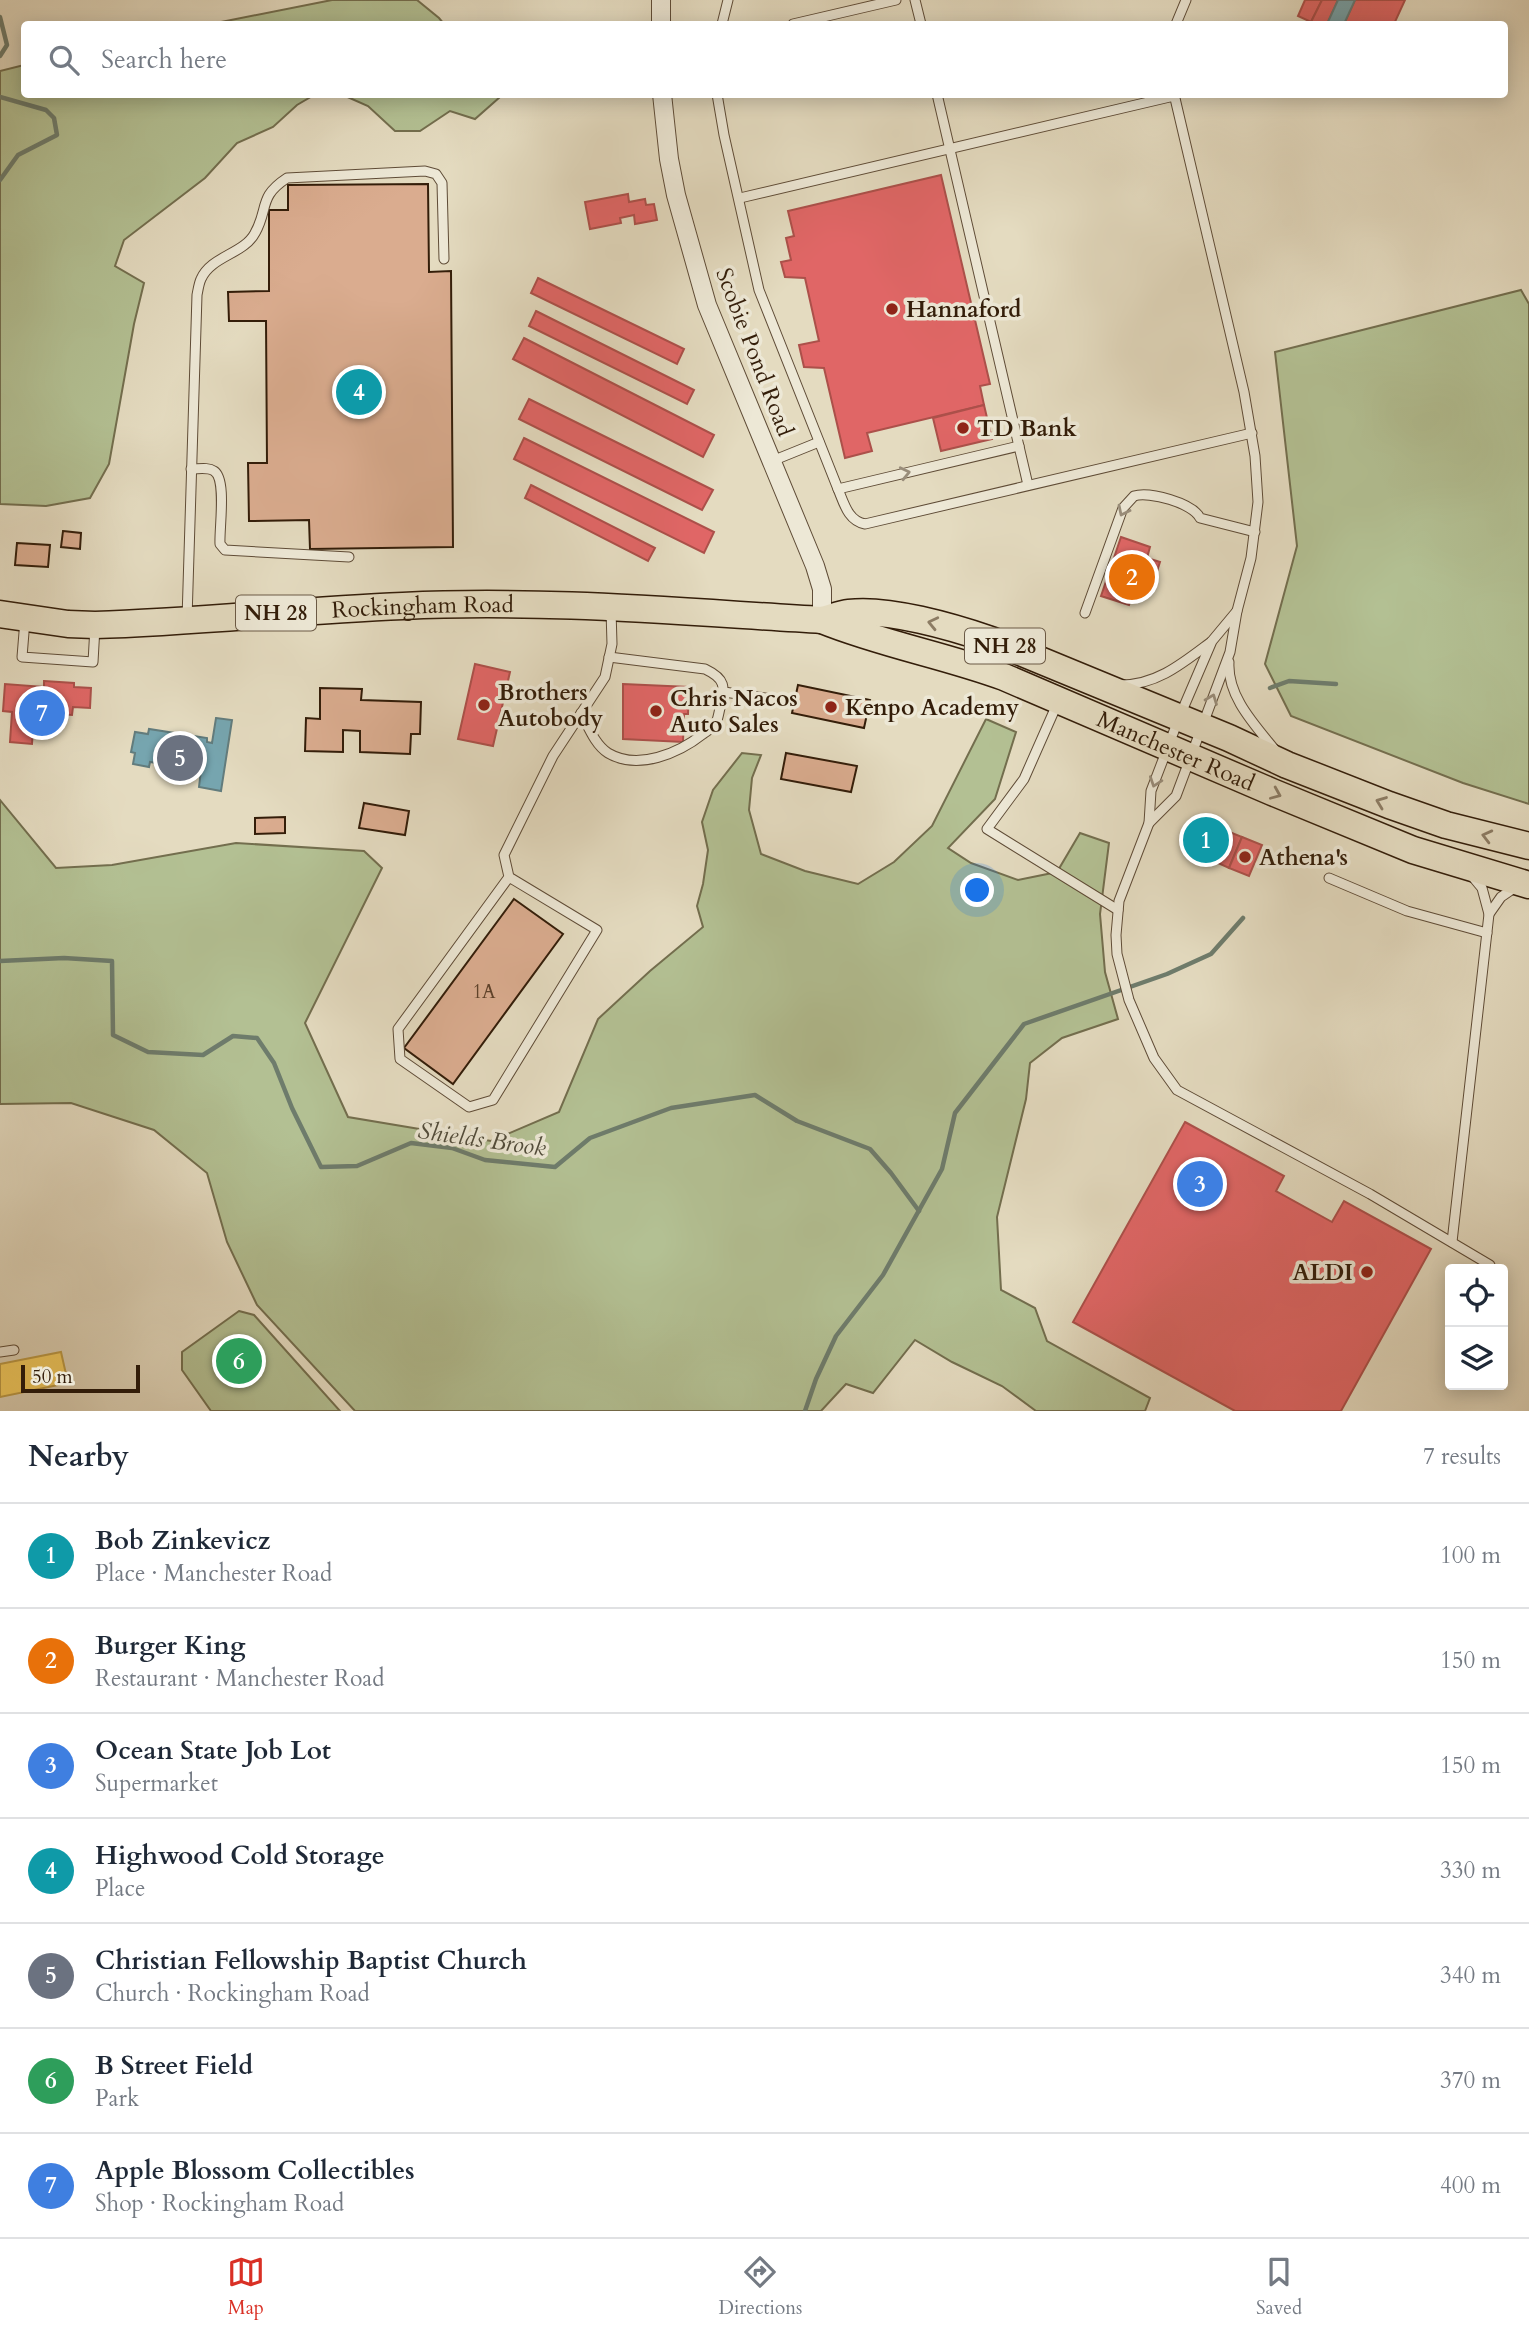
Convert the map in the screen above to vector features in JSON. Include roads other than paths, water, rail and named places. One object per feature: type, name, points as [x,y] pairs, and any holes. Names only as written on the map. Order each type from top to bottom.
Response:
[{"type":"main road","name":"Manchester Road","points":[[553,605],[822,620],[881,641],[977,667],[1413,850],[1526,884]]},
{"type":"main road","name":"Rockingham Road","points":[[12,616],[95,625],[403,606],[553,605]]},
{"type":"main road","name":"Manchester Road","points":[[822,620],[849,613],[892,615],[933,623],[991,640],[1287,765],[1446,825],[1529,846]]},
{"type":"street","points":[[661,0],[661,21]]},
{"type":"street","name":"Scobie Pond Road","points":[[662,98],[669,159],[685,232],[708,305],[815,566],[822,589],[822,620]]},
{"type":"lane","points":[[723,21],[728,0]]},
{"type":"lane","points":[[806,21],[896,0]]},
{"type":"lane","points":[[915,0],[920,21]]},
{"type":"lane","points":[[1177,21],[1186,0]]},
{"type":"lane","points":[[718,98],[760,290],[838,489],[852,518],[857,522],[864,524],[1252,433]]},
{"type":"lane","points":[[938,98],[1028,485]]},
{"type":"lane","points":[[740,198],[1162,98]]},
{"type":"lane","points":[[1175,98],[1244,393],[1257,477],[1255,532],[1230,652],[1230,679],[1240,702],[1287,765]]},
{"type":"lane","points":[[187,621],[197,295],[201,278],[212,265],[255,234],[265,199],[274,186],[287,178],[425,171],[436,174],[442,183],[444,259]]},
{"type":"lane","points":[[772,461],[819,442]]},
{"type":"lane","points":[[838,489],[1019,446]]},
{"type":"lane","points":[[191,469],[211,469],[218,474],[221,484],[220,544],[225,550],[349,557]]},
{"type":"lane","points":[[1085,613],[1123,508],[1131,498],[1141,494],[1152,495],[1190,507],[1200,518],[1255,532]]},
{"type":"lane","points":[[509,877],[398,1029],[400,1059],[469,1107],[493,1100],[597,930],[509,877],[504,855],[553,756],[605,677],[612,644],[611,608]]},
{"type":"lane","points":[[1093,682],[1131,685],[1148,681],[1177,667],[1212,641],[1237,611]]},
{"type":"lane","points":[[12,616],[22,657],[93,662],[95,625]]},
{"type":"lane","points":[[1212,641],[1190,723],[1179,752],[1151,791],[1149,823],[1126,878],[1118,910],[1116,935],[1121,975],[1154,1058],[1177,1090],[1370,1194],[1488,1264]]},
{"type":"lane","points":[[1149,823],[1176,796],[1179,752],[1190,723],[1230,652]]},
{"type":"lane","points":[[581,713],[598,744],[608,753],[624,759],[643,760],[664,756],[680,749],[716,723],[724,692],[723,682],[717,675],[705,669],[609,657]]},
{"type":"lane","points":[[724,692],[786,701]]},
{"type":"lane","points":[[1059,701],[1024,779],[987,829],[1118,910]]},
{"type":"lane","points":[[1452,1242],[1489,914],[1482,888],[1456,863]]},
{"type":"lane","points":[[1329,878],[1407,911],[1487,933]]},
{"type":"lane","points":[[1489,914],[1502,897],[1526,884]]},
{"type":"lane","points":[[0,1352],[14,1350]]},
{"type":"waterway","name":"Shields Brook","points":[[0,17],[7,45],[0,56]]},
{"type":"waterway","name":"Shields Brook","points":[[0,97],[46,110],[54,118],[57,135],[18,155],[0,180]]},
{"type":"waterway","points":[[1270,688],[1289,681],[1336,684]]},
{"type":"waterway","points":[[805,1411],[836,1336],[883,1275],[942,1169],[955,1113],[1024,1024],[1167,974],[1211,954],[1243,918]]},
{"type":"waterway","name":"Shields Brook","points":[[0,961],[64,958],[112,961],[113,1035],[148,1052],[203,1055],[233,1036],[257,1038],[274,1063],[292,1108],[321,1167],[357,1166],[411,1143],[452,1148],[485,1160],[555,1167],[590,1138],[671,1108],[755,1095],[797,1121],[870,1149],[919,1211]]},
{"type":"place","name":"Hannaford","points":[[892,309]]},
{"type":"place","name":"Highwood Cold Storage","points":[[359,392]]},
{"type":"place","name":"TD Bank","points":[[963,428]]},
{"type":"place","name":"Burger King","points":[[1132,577]]},
{"type":"place","name":"Brothers Autobody","points":[[484,705]]},
{"type":"place","name":"Kenpo Academy","points":[[831,707]]},
{"type":"place","name":"Chris Nacos Auto Sales","points":[[656,711]]},
{"type":"place","name":"Apple Blossom Collectibles","points":[[42,713]]},
{"type":"place","name":"Christian Fellowship Baptist Church","points":[[180,758]]},
{"type":"place","name":"Bob Zinkevicz","points":[[1206,840]]},
{"type":"place","name":"Athena's","points":[[1245,857]]},
{"type":"place","name":"Ocean State Job Lot","points":[[1200,1184]]},
{"type":"place","name":"ALDI","points":[[1367,1272]]},
{"type":"place","name":"B Street Field","points":[[239,1361]]}]
